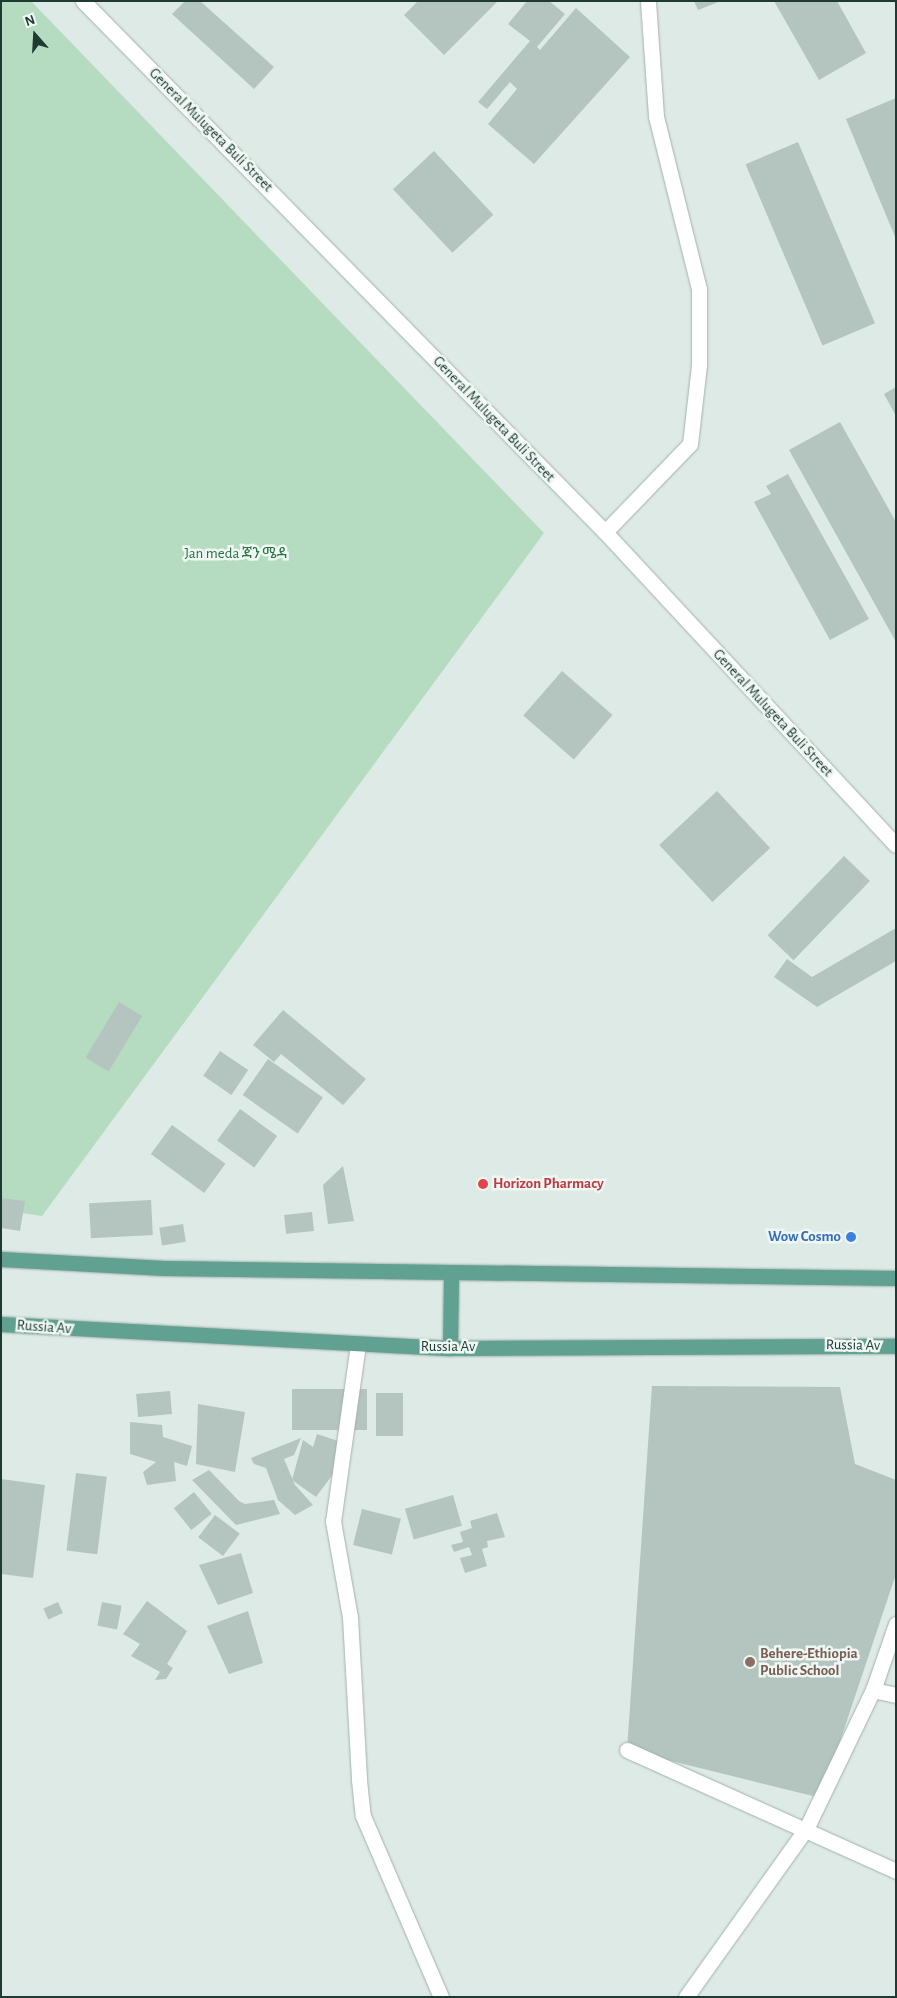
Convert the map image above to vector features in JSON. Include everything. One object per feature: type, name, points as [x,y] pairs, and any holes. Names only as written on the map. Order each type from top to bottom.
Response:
[{"type":"main road","points":[[1,1258],[164,1268],[896,1278]]},
{"type":"main road","points":[[450,1348],[451,1273]]},
{"type":"main road","name":"Russia Av","points":[[1,1324],[450,1348],[896,1346]]},
{"type":"street","name":"General Mulugeta Buli Street","points":[[83,1],[605,532],[896,845]]},
{"type":"street","points":[[605,532],[690,444],[699,365],[699,289],[656,116],[648,1]]},
{"type":"street","points":[[358,1344],[333,1522],[350,1617],[363,1816],[441,1997]]},
{"type":"street","points":[[686,1997],[806,1829],[873,1690],[896,1624]]},
{"type":"street","points":[[873,1690],[896,1695]]},
{"type":"street","points":[[627,1750],[896,1871]]},
{"type":"green space","name":"Jan meda ጃን ሜዳ","points":[[1,1],[31,1],[544,533],[42,1216],[1,1210]]},
{"type":"building","points":[[185,1],[200,1],[274,67],[254,89],[172,14]]},
{"type":"building","points":[[418,1],[498,1],[444,55],[404,15]]},
{"type":"building","points":[[527,1],[549,1],[565,14],[537,47],[540,50],[576,8],[630,57],[534,164],[488,124],[517,89],[510,82],[487,109],[478,102],[530,41],[508,24]]},
{"type":"building","points":[[694,1],[721,1],[698,10]]},
{"type":"building","points":[[774,1],[837,1],[866,53],[819,80]]},
{"type":"building","points":[[896,98],[896,239],[846,119]]},
{"type":"building","points":[[798,142],[875,323],[823,346],[746,164]]},
{"type":"building","points":[[434,151],[493,215],[452,253],[393,189]]},
{"type":"building","points":[[896,387],[896,416],[884,394]]},
{"type":"building","points":[[840,422],[896,522],[896,642],[789,450]]},
{"type":"building","points":[[788,474],[869,619],[830,640],[754,502],[771,494],[766,486]]},
{"type":"building","points":[[562,671],[613,715],[574,759],[523,716]]},
{"type":"building","points":[[717,791],[770,848],[712,902],[659,845]]},
{"type":"building","points":[[844,856],[870,881],[793,960],[768,935]]},
{"type":"building","points":[[896,928],[896,961],[817,1007],[774,977],[787,959],[812,977]]},
{"type":"building","points":[[119,1002],[142,1016],[109,1072],[86,1058]]},
{"type":"building","points":[[283,1010],[366,1079],[343,1105],[281,1054],[274,1062],[253,1045]]},
{"type":"building","points":[[220,1051],[248,1070],[231,1095],[203,1076]]},
{"type":"building","points":[[268,1059],[323,1097],[298,1133],[243,1095]]},
{"type":"building","points":[[240,1109],[277,1136],[254,1168],[217,1141]]},
{"type":"building","points":[[172,1125],[225,1164],[204,1193],[151,1154]]},
{"type":"building","points":[[343,1166],[354,1221],[328,1224],[323,1185]]},
{"type":"building","points":[[1,1198],[25,1201],[20,1231],[1,1228]]},
{"type":"building","points":[[151,1200],[153,1235],[91,1238],[89,1203]]},
{"type":"building","points":[[312,1212],[314,1231],[286,1234],[284,1215]]},
{"type":"building","points":[[183,1224],[186,1242],[162,1246],[159,1228]]},
{"type":"building","name":"Behere-Ethiopia Public School","points":[[652,1386],[840,1387],[855,1464],[896,1480],[896,1574],[821,1798],[627,1750]]},
{"type":"building","points":[[292,1389],[367,1389],[367,1430],[292,1430]]},
{"type":"building","points":[[170,1391],[172,1414],[138,1417],[136,1394]]},
{"type":"building","points":[[376,1393],[403,1393],[403,1436],[376,1436]]},
{"type":"building","points":[[198,1404],[245,1412],[235,1472],[196,1464]]},
{"type":"building","points":[[130,1422],[162,1425],[163,1437],[192,1446],[187,1466],[174,1462],[176,1481],[147,1485],[143,1472],[156,1462],[130,1454]]},
{"type":"building","points":[[317,1434],[344,1443],[342,1462],[316,1497],[292,1480],[303,1440],[313,1447]]},
{"type":"building","points":[[301,1438],[294,1455],[284,1459],[295,1485],[313,1505],[295,1515],[278,1500],[266,1468],[254,1464],[251,1458]]},
{"type":"building","points":[[209,1470],[239,1501],[245,1504],[274,1500],[280,1514],[236,1525],[192,1480]]},
{"type":"building","points":[[76,1473],[107,1477],[97,1554],[66,1550]]},
{"type":"building","points":[[1,1479],[45,1485],[33,1578],[1,1574]]},
{"type":"building","points":[[194,1492],[212,1514],[191,1530],[174,1508]]},
{"type":"building","points":[[453,1495],[462,1526],[414,1540],[405,1509]]},
{"type":"building","points":[[362,1509],[401,1519],[392,1555],[353,1545]]},
{"type":"building","points":[[497,1513],[505,1537],[487,1541],[488,1547],[482,1549],[487,1566],[465,1573],[460,1558],[472,1555],[469,1547],[454,1552],[451,1545],[463,1542],[460,1532],[472,1528],[470,1521]]},
{"type":"building","points":[[215,1515],[240,1534],[223,1556],[198,1537]]},
{"type":"building","points":[[241,1553],[253,1593],[218,1605],[199,1565]]},
{"type":"building","points":[[147,1601],[187,1631],[167,1664],[173,1668],[166,1679],[155,1680],[160,1672],[131,1656],[140,1644],[123,1634]]},
{"type":"building","points":[[58,1602],[63,1613],[48,1619],[43,1609]]},
{"type":"building","points":[[102,1602],[122,1606],[117,1629],[97,1626]]},
{"type":"building","points":[[248,1611],[263,1663],[229,1674],[207,1626]]},
{"type":"place","name":"Horizon Pharmacy","points":[[483,1184]]},
{"type":"place","name":"Wow Cosmo","points":[[851,1237]]},
{"type":"place","name":"Behere-Ethiopia Public School","points":[[750,1662]]}]
